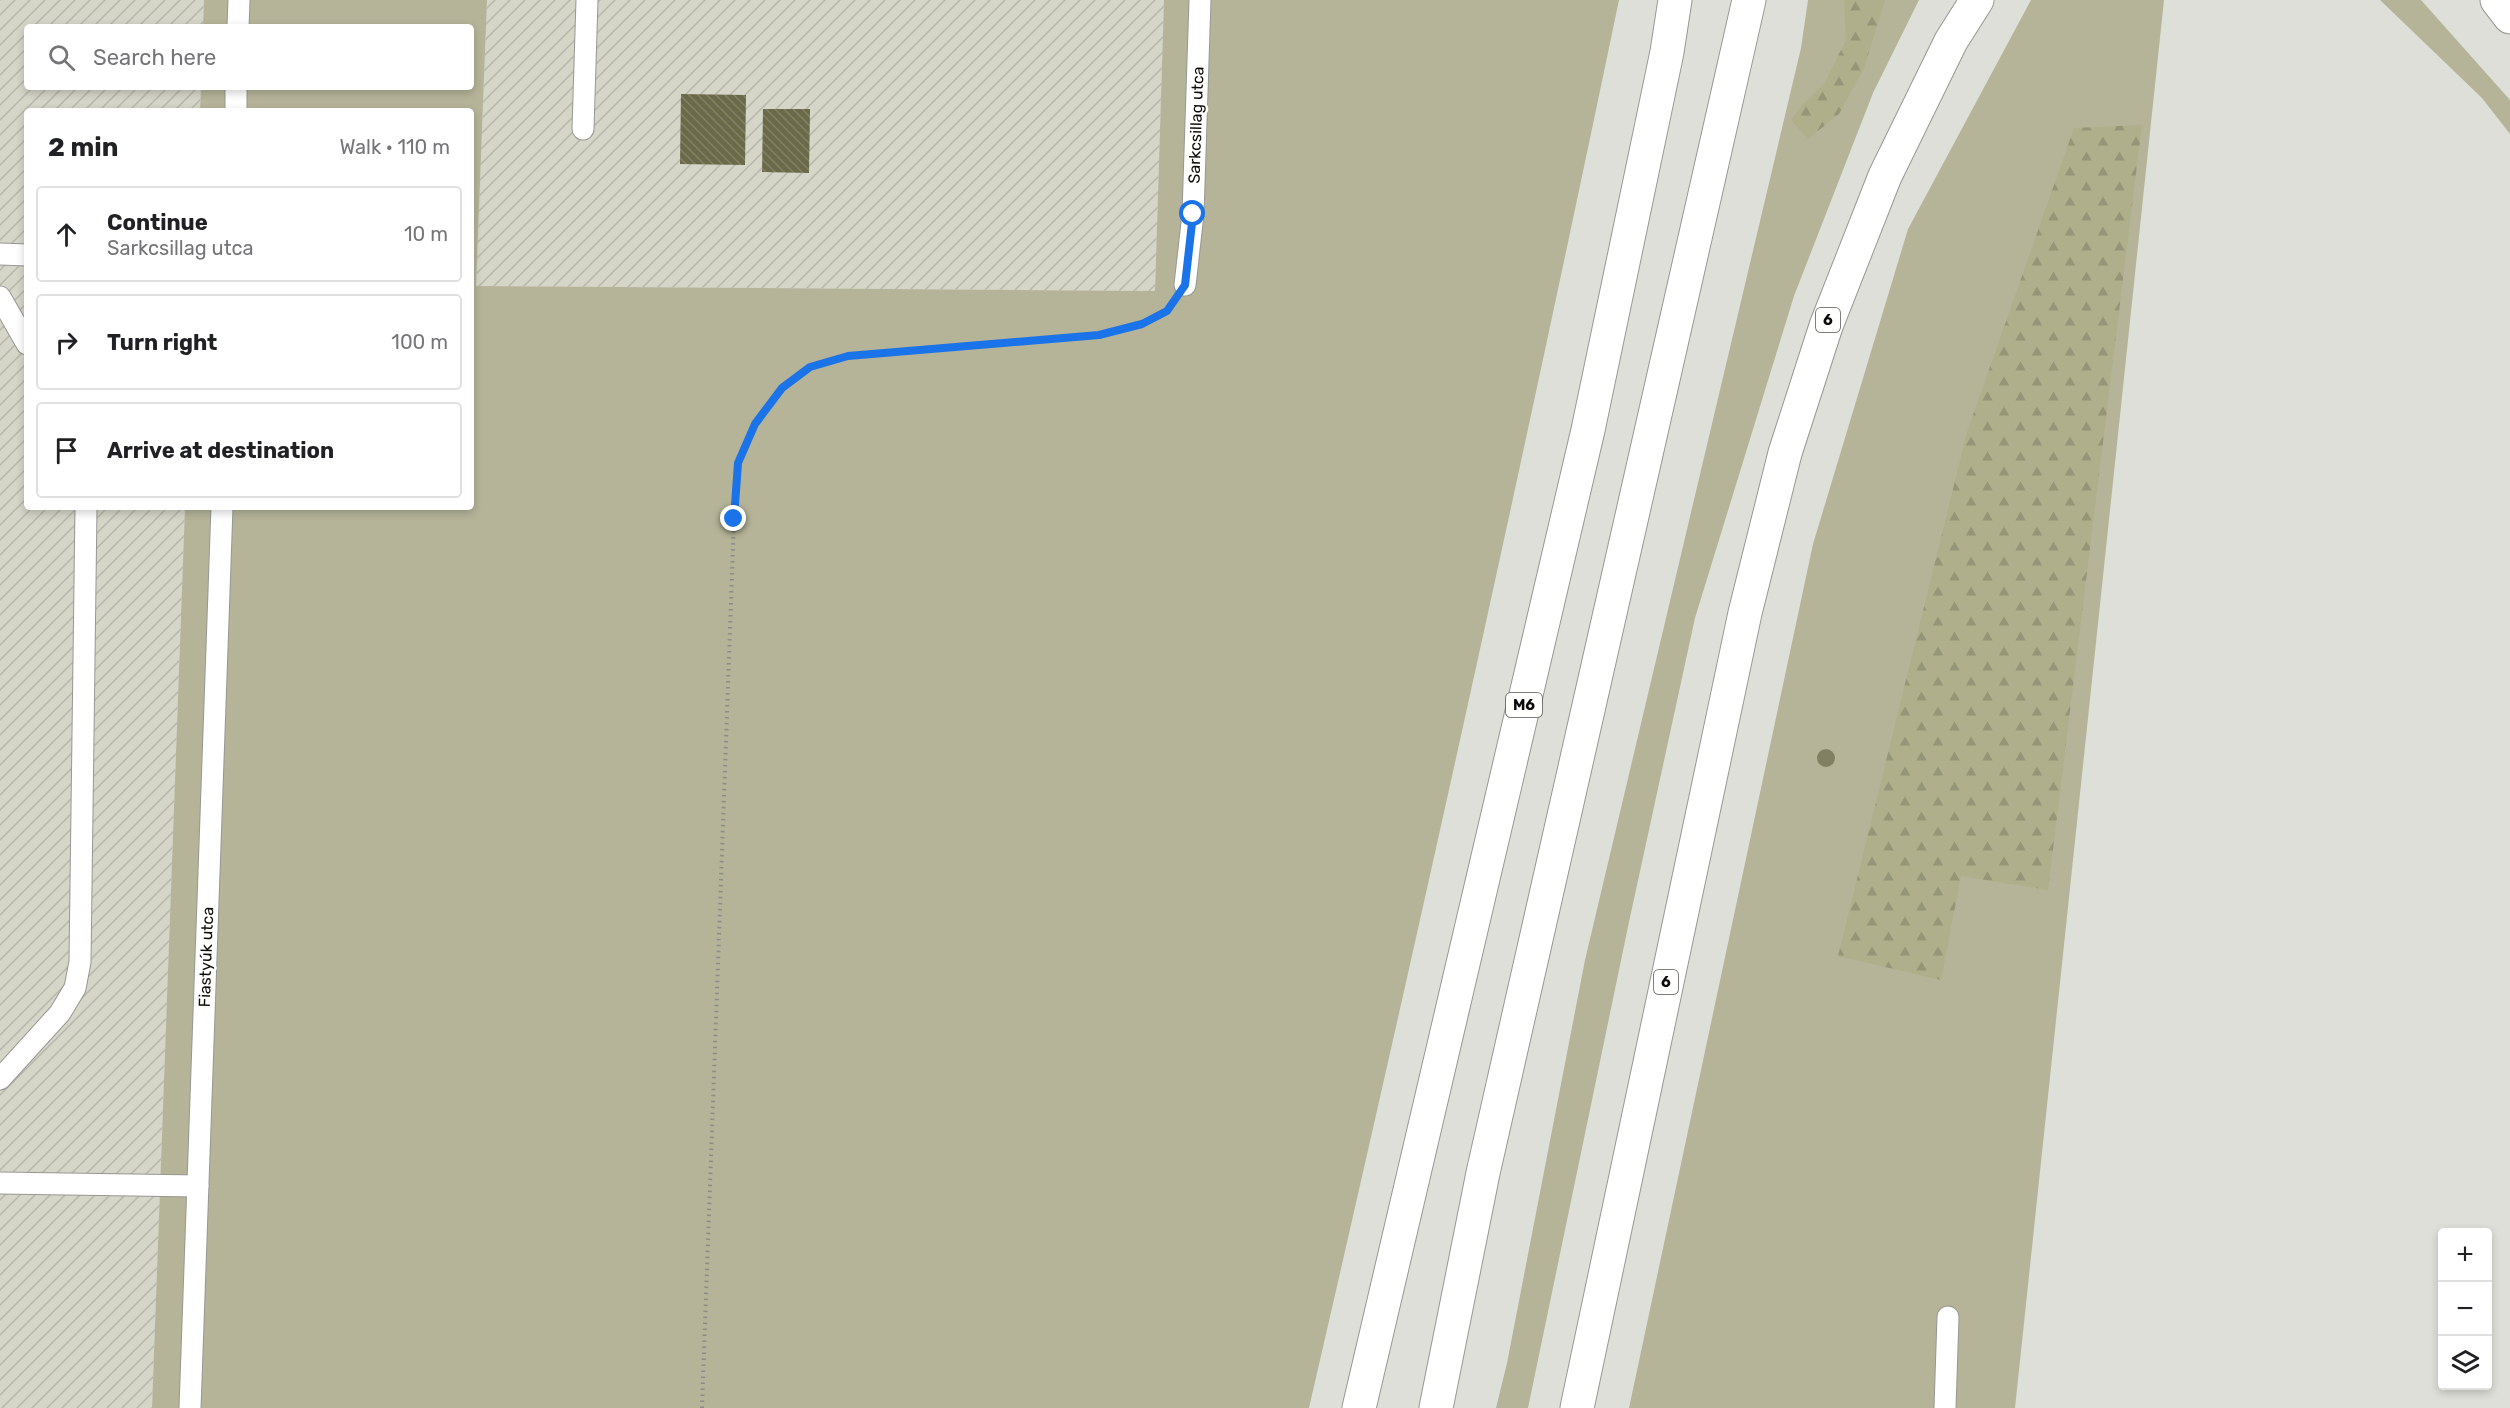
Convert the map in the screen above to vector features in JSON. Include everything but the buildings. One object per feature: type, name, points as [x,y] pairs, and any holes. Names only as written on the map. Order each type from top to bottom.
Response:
[{"type":"main road","name":"M6","points":[[1359,1408],[1588,430],[1667,52],[1675,0]]},
{"type":"main road","points":[[1436,1408],[1482,1173],[1749,0]]},
{"type":"main road","name":"6","points":[[1951,41],[1964,0]]},
{"type":"main road","name":"6","points":[[1576,1408],[1740,636],[1785,453],[1826,326],[1885,176],[1951,41],[1977,0]]},
{"type":"main road","points":[[2497,0],[2510,17]]},
{"type":"lane","points":[[238,24],[239,0]]},
{"type":"lane","points":[[583,129],[586,0]]},
{"type":"lane","name":"Sarkcsillag utca","points":[[1185,285],[1193,214],[1200,0]]},
{"type":"lane","points":[[236,90],[236,108]]},
{"type":"lane","points":[[0,254],[24,255]]},
{"type":"lane","points":[[0,297],[24,339]]},
{"type":"lane","points":[[0,1079],[60,1013],[75,988],[80,962],[86,510]]},
{"type":"lane","name":"Fiastyúk utca","points":[[190,1408],[222,510]]},
{"type":"lane","points":[[0,1183],[198,1186]]},
{"type":"lane","points":[[1945,1408],[1948,1317]]},
{"type":"path","points":[[702,1408],[734,519],[738,463],[755,424],[782,388],[810,367],[848,356],[1099,335],[1142,324],[1167,311],[1185,285]]},
{"type":"shaded area","points":[[0,0],[204,0],[203,24],[24,24],[24,90],[201,90],[200,108],[24,108],[24,510],[185,510],[152,1408],[0,1408]]},
{"type":"shaded area","points":[[487,0],[1164,0],[1155,291],[476,286]]},
{"type":"green space","points":[[204,0],[487,0],[476,286],[1155,291],[1164,0],[1619,0],[1468,705],[1309,1408],[152,1408],[185,510],[474,510],[474,108],[200,108],[201,90],[474,90],[474,24],[203,24]]},
{"type":"green space","points":[[1808,0],[1919,0],[1873,93],[1794,296],[1695,618],[1528,1408],[1496,1408],[1507,1363],[1585,960],[1801,48]]},
{"type":"green space","points":[[1844,0],[1885,0],[1864,68],[1839,114],[1808,139],[1791,120],[1801,106],[1824,84],[1846,40]]},
{"type":"green space","points":[[2031,0],[2164,0],[2015,1408],[1629,1408],[1813,544],[1908,229]]},
{"type":"green space","points":[[2380,0],[2421,0],[2510,100],[2510,134],[2482,98]]},
{"type":"green space","points":[[2142,125],[2048,890],[1961,876],[1941,980],[1838,956],[1967,432],[2074,128]]},
{"type":"route","points":[[734,519],[738,463],[755,424],[782,388],[810,367],[848,356],[1099,335],[1142,324],[1167,311],[1185,285],[1193,214]]}]
